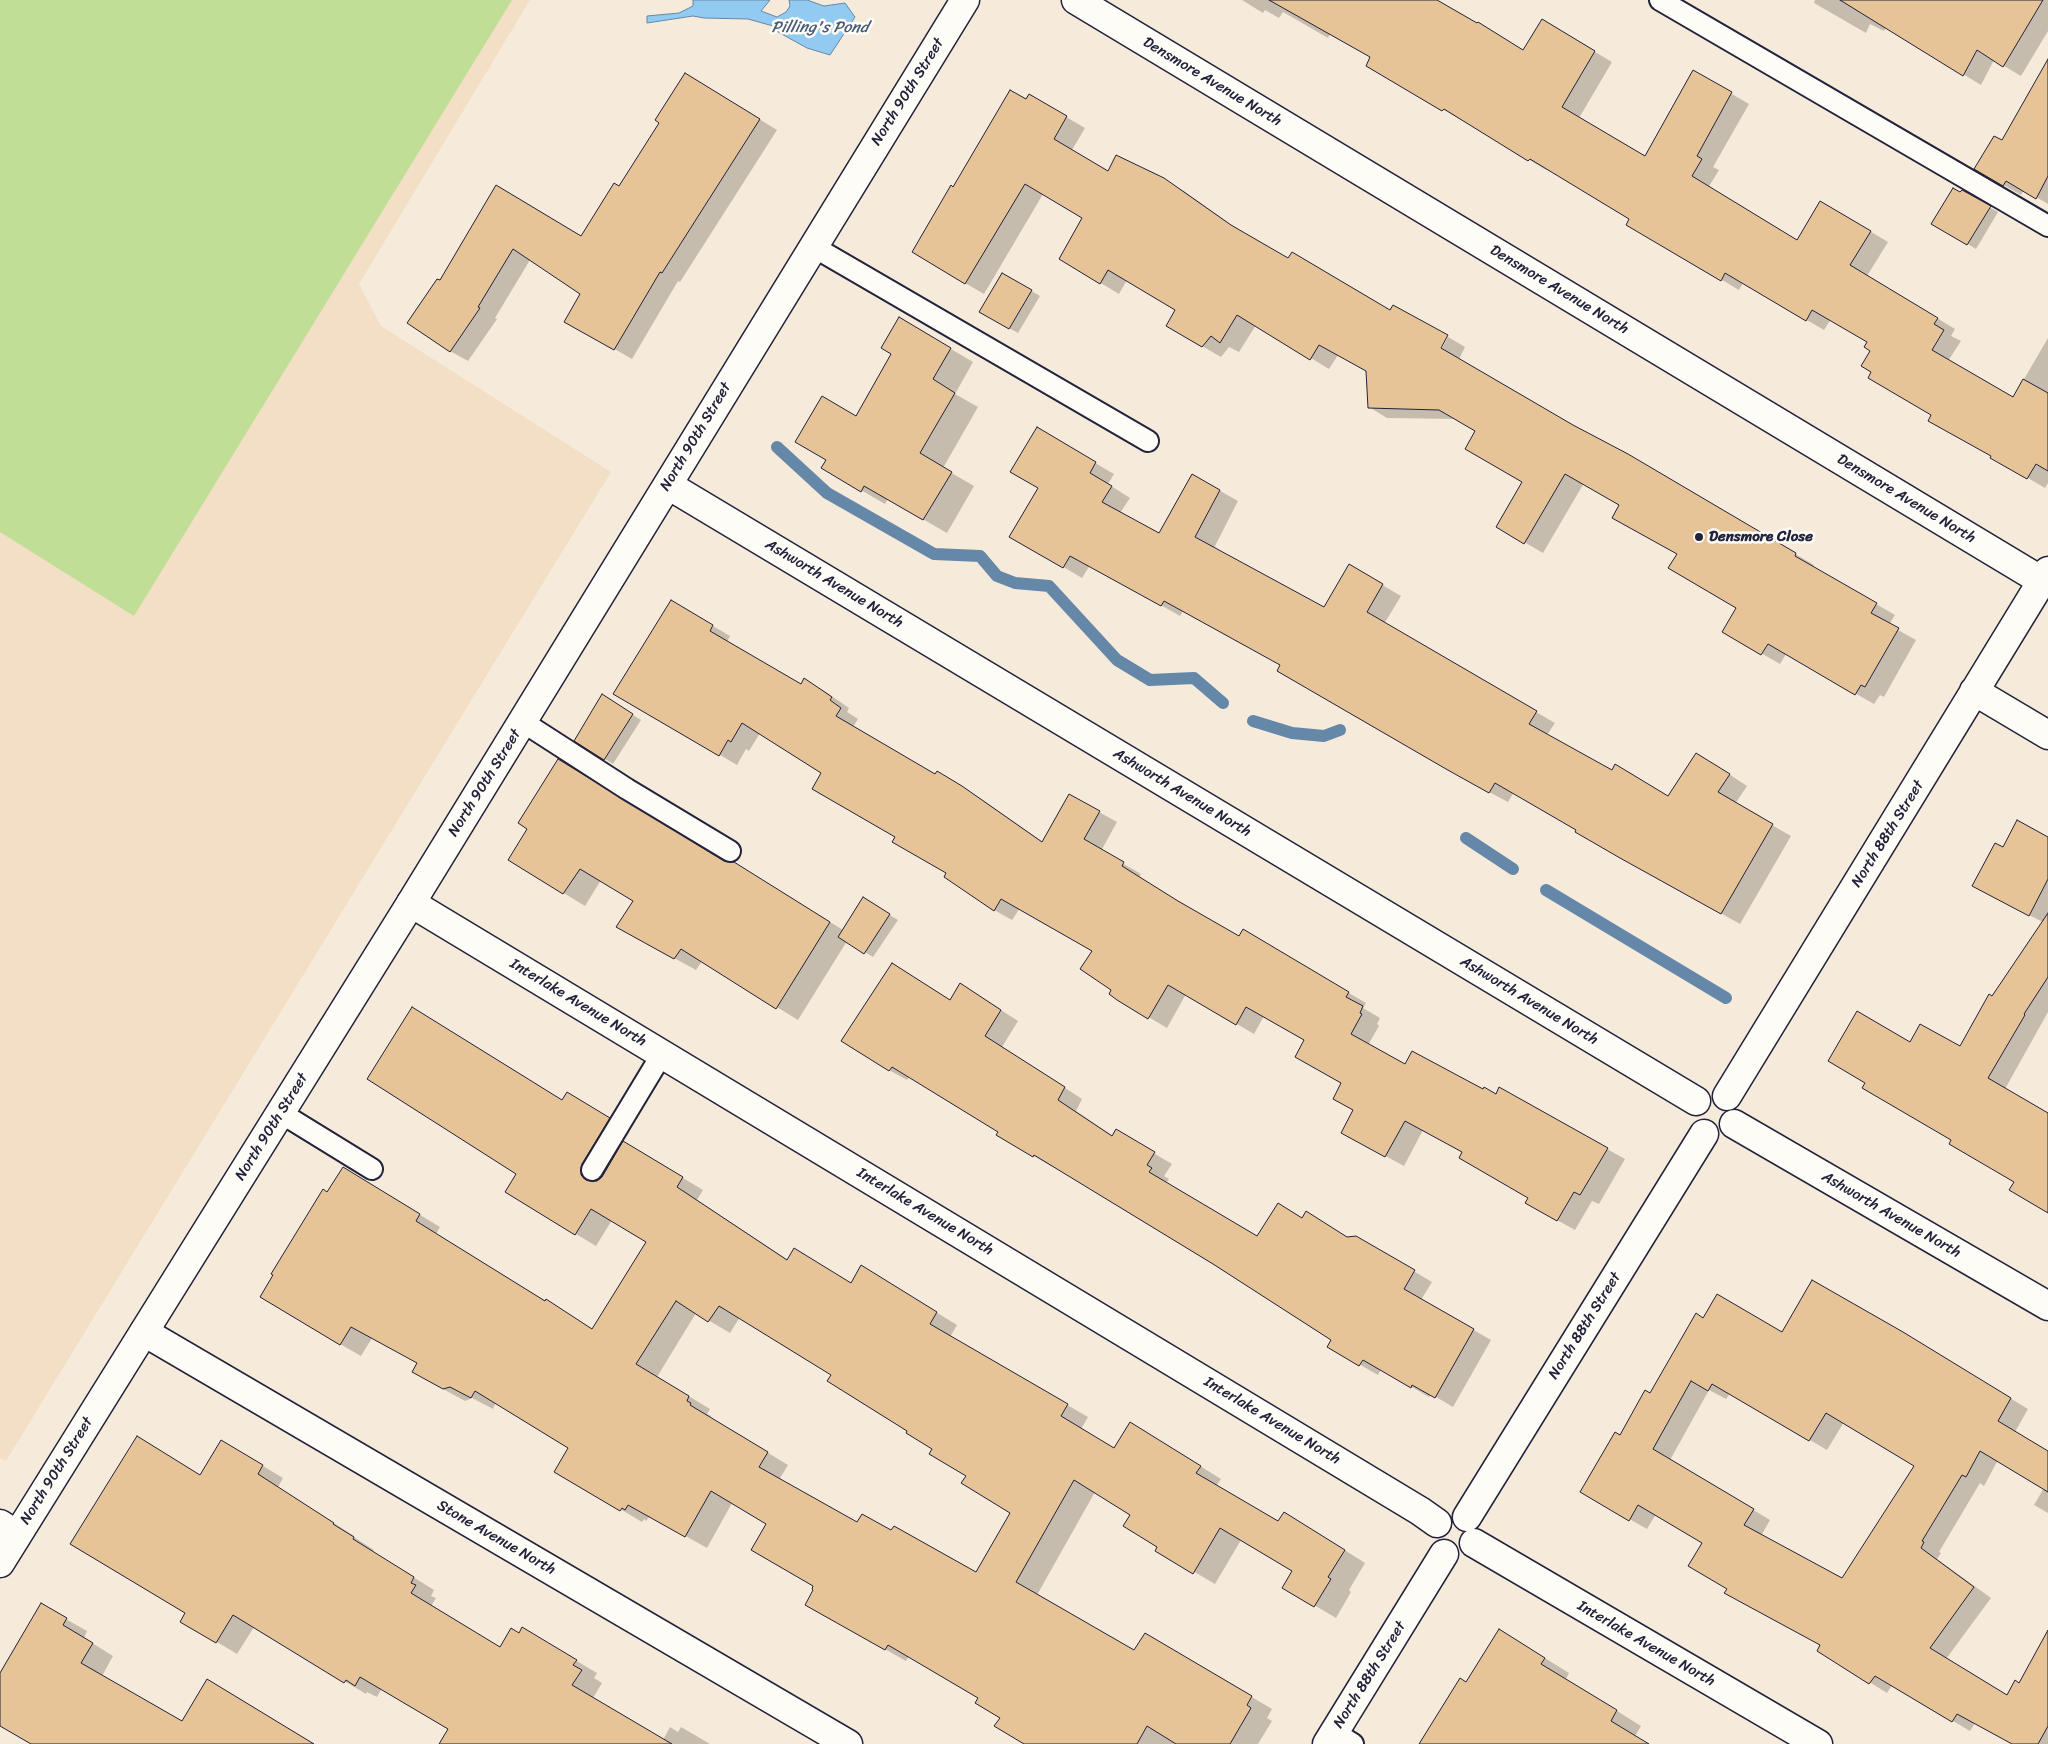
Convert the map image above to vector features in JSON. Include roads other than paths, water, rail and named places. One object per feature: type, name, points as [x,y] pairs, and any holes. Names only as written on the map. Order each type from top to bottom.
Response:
[{"type":"street","name":"North 90th Street","points":[[0,1563],[8,1529],[144,1332],[523,722],[965,0]]},
{"type":"street","name":"Densmore Avenue North","points":[[1076,0],[2045,576]]},
{"type":"street","name":"Ashworth Avenue North","points":[[668,485],[1696,1101]]},
{"type":"street","name":"North 88th Street","points":[[1727,1096],[2045,576]]},
{"type":"street","points":[[1974,692],[2048,735]]},
{"type":"street","name":"Interlake Avenue North","points":[[411,903],[1437,1523]]},
{"type":"street","points":[[1708,1092],[1716,1092],[1727,1096],[1733,1102],[1736,1109],[1734,1124],[1723,1134],[1716,1136],[1704,1134],[1695,1127],[1691,1113],[1696,1101],[1702,1095],[1708,1092]]},
{"type":"street","name":"Ashworth Avenue North","points":[[1734,1124],[2048,1306]]},
{"type":"street","name":"North 88th Street","points":[[1467,1517],[1704,1134]]},
{"type":"street","name":"Stone Avenue North","points":[[144,1332],[848,1744]]},
{"type":"street","points":[[1453,1514],[1467,1517],[1475,1530],[1474,1543],[1466,1554],[1452,1557],[1440,1552],[1433,1540],[1432,1533],[1437,1523],[1445,1516],[1453,1514]]},
{"type":"street","name":"Interlake Avenue North","points":[[1474,1543],[1818,1744]]},
{"type":"street","name":"North 88th Street","points":[[1338,1740],[1444,1554]]},
{"type":"lane","points":[[1660,0],[2048,226]]},
{"type":"lane","points":[[814,247],[1148,441]]},
{"type":"lane","points":[[523,722],[627,789],[730,851]]},
{"type":"lane","points":[[592,1170],[662,1054]]},
{"type":"lane","points":[[281,1113],[372,1169]]},
{"type":"water","name":"Pilling's Pond","points":[[693,0],[770,0],[761,11],[777,17],[786,12],[790,6],[789,0],[807,0],[824,6],[845,3],[855,17],[830,55],[807,48],[778,32],[773,26],[748,19],[693,16],[647,23],[647,16],[679,13],[693,6]]},
{"type":"waterway","points":[[777,447],[827,493],[934,554],[980,556],[997,576],[1015,583],[1049,586],[1117,660],[1150,680],[1194,678],[1223,703]]},
{"type":"waterway","points":[[1253,721],[1292,733],[1324,736],[1340,730]]},
{"type":"waterway","points":[[1466,838],[1513,869]]},
{"type":"waterway","points":[[1546,890],[1726,998]]},
{"type":"place","name":"Densmore Close","points":[[1699,537]]}]
